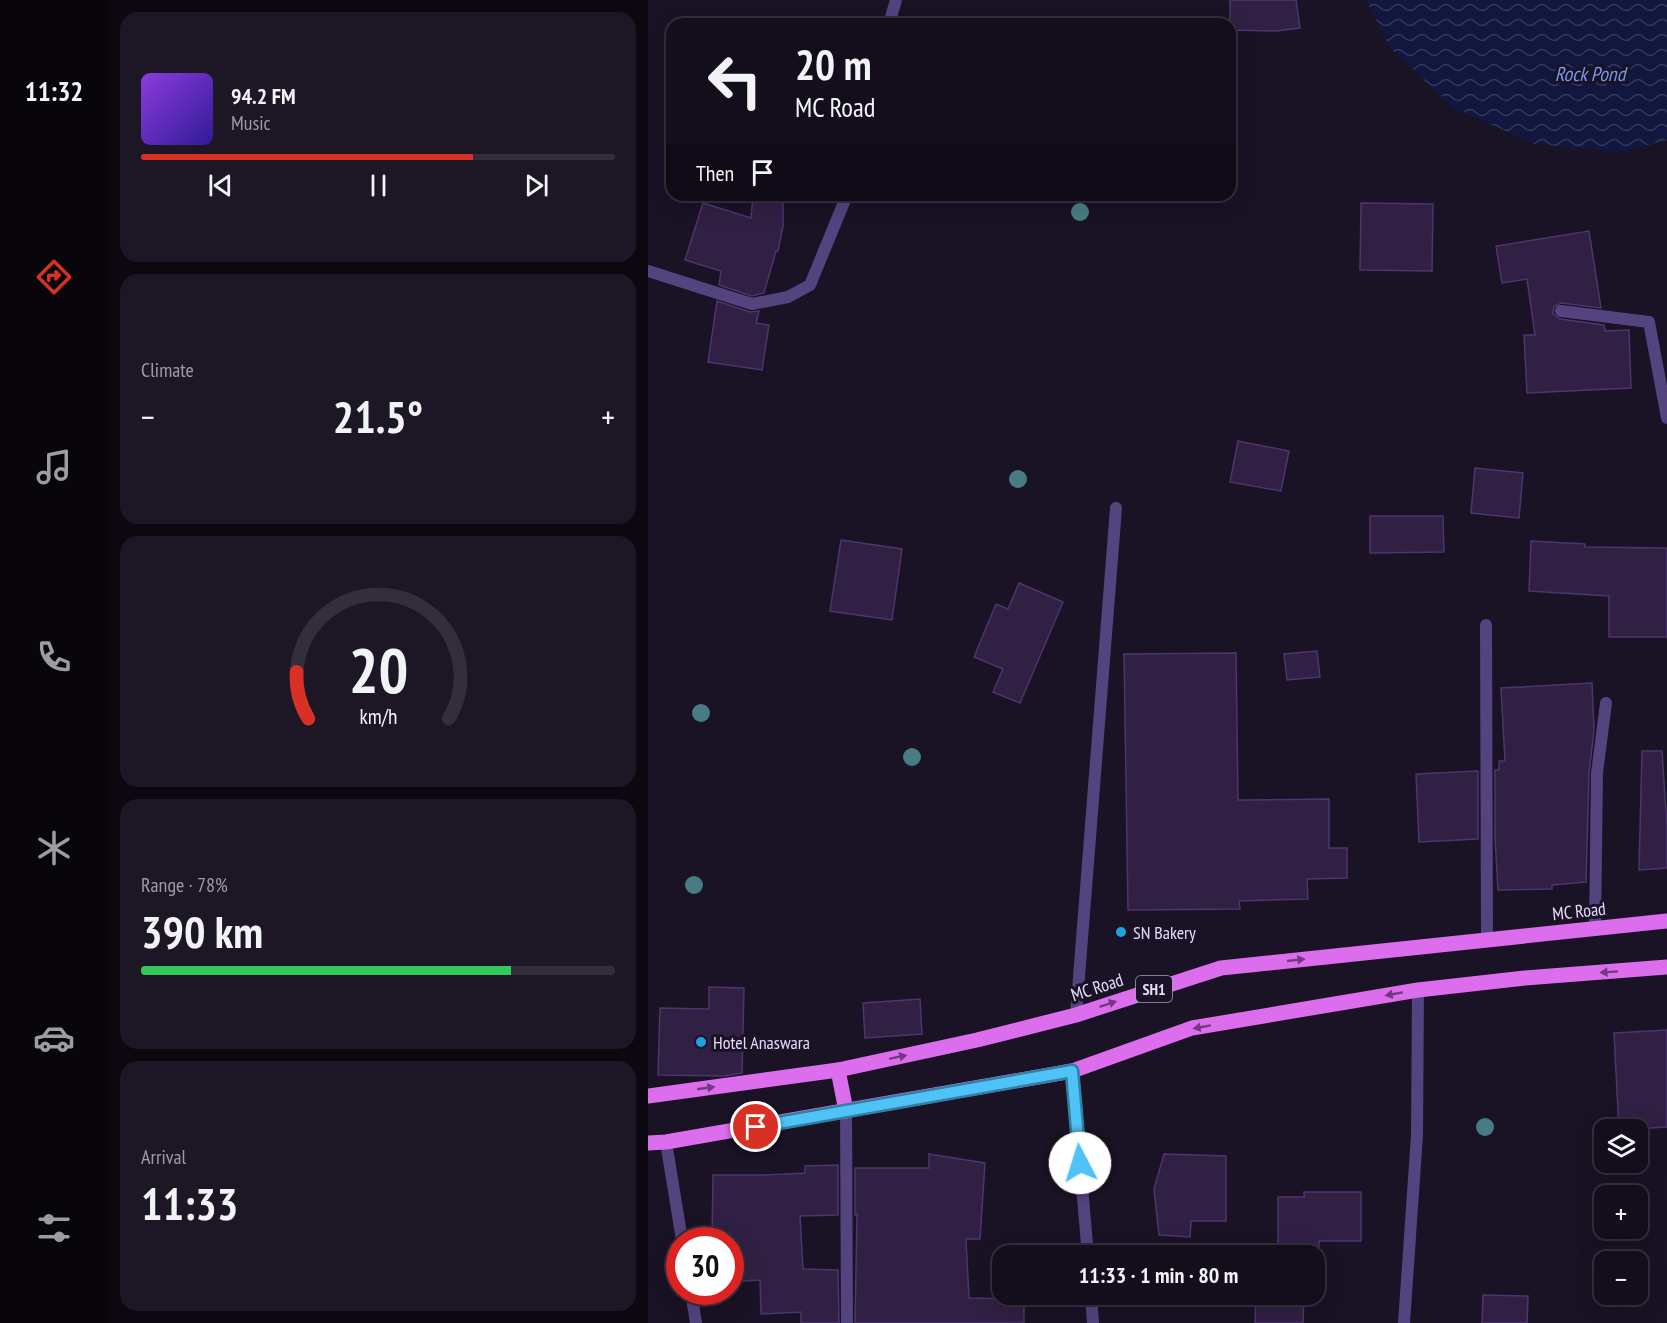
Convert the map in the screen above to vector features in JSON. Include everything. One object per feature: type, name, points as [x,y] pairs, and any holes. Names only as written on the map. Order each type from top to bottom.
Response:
[{"type":"main road","name":"MC Road","points":[[648,1096],[838,1070],[977,1040],[1076,1015],[1221,968],[1667,921]]},
{"type":"main road","points":[[648,1143],[666,1142],[1072,1071],[1192,1028],[1418,990],[1525,978],[1667,967]]},
{"type":"main road","points":[[838,1070],[846,1111]]},
{"type":"street","points":[[891,18],[896,0]]},
{"type":"street","points":[[648,271],[752,303],[788,297],[810,285],[845,201]]},
{"type":"street","points":[[1561,311],[1649,322],[1667,418]]},
{"type":"street","points":[[1076,1015],[1116,508]]},
{"type":"street","points":[[1485,625],[1487,940]]},
{"type":"street","points":[[1595,929],[1596,773],[1606,703]]},
{"type":"street","points":[[1404,1323],[1417,1135],[1418,990]]},
{"type":"street","points":[[1072,1071],[1087,1245]]},
{"type":"street","points":[[846,1111],[847,1323]]},
{"type":"street","points":[[666,1142],[680,1227]]},
{"type":"street","points":[[693,1305],[696,1323]]},
{"type":"street","points":[[1092,1305],[1093,1323]]},
{"type":"water","name":"Rock Pond","points":[[1366,0],[1667,0],[1667,140],[1622,152],[1534,144],[1454,108],[1390,48]]},
{"type":"building","points":[[1230,0],[1296,0],[1300,28],[1276,31],[1236,30],[1236,18],[1230,18]]},
{"type":"building","points":[[752,201],[783,201],[783,226],[778,251],[776,251],[764,293],[752,296],[719,285],[721,271],[685,260],[703,203],[751,218]]},
{"type":"building","points":[[1361,203],[1433,204],[1432,271],[1360,270]]},
{"type":"building","points":[[1589,231],[1601,308],[1561,303],[1554,307],[1553,314],[1560,319],[1604,325],[1605,331],[1629,330],[1631,388],[1527,393],[1524,335],[1535,335],[1527,279],[1502,283],[1496,246]]},
{"type":"building","points":[[717,301],[750,312],[759,311],[756,323],[769,325],[762,370],[708,362]]},
{"type":"building","points":[[1238,441],[1289,451],[1281,491],[1230,482]]},
{"type":"building","points":[[1475,468],[1523,473],[1519,518],[1471,513]]},
{"type":"building","points":[[1370,516],[1443,516],[1444,552],[1370,553]]},
{"type":"building","points":[[841,540],[902,549],[892,620],[830,611]]},
{"type":"building","points":[[1531,541],[1585,544],[1585,547],[1667,548],[1667,637],[1609,637],[1609,596],[1529,591]]},
{"type":"building","points":[[1019,583],[1063,602],[1020,703],[993,692],[1003,669],[974,657],[996,604],[1008,609]]},
{"type":"building","points":[[1317,651],[1320,677],[1287,680],[1284,654]]},
{"type":"building","points":[[1236,653],[1238,800],[1329,799],[1329,848],[1347,848],[1347,878],[1307,879],[1308,899],[1239,901],[1240,909],[1128,910],[1124,654]]},
{"type":"building","points":[[1592,683],[1594,730],[1589,773],[1586,882],[1552,885],[1552,889],[1498,890],[1495,770],[1499,770],[1499,761],[1505,761],[1501,688]]},
{"type":"building","points":[[1642,751],[1662,751],[1667,868],[1639,870]]},
{"type":"building","points":[[1478,771],[1478,839],[1419,842],[1416,774]]},
{"type":"building","name":"Hotel Anaswara","points":[[709,987],[744,988],[742,1073],[724,1076],[658,1075],[660,1008],[709,1009]]},
{"type":"building","points":[[920,999],[922,1034],[865,1038],[863,1003]]},
{"type":"building","points":[[1667,1030],[1667,1127],[1648,1128],[1648,1119],[1618,1119],[1614,1033]]},
{"type":"building","points":[[929,1154],[985,1163],[980,1239],[966,1239],[969,1298],[992,1298],[992,1305],[1024,1305],[1024,1323],[855,1323],[857,1214],[855,1215],[855,1168],[929,1168]]},
{"type":"building","points":[[1164,1154],[1226,1156],[1226,1221],[1191,1221],[1190,1237],[1159,1235],[1154,1189]]},
{"type":"building","points":[[838,1165],[838,1215],[800,1216],[803,1269],[838,1270],[839,1323],[801,1323],[801,1312],[761,1314],[760,1280],[744,1281],[744,1227],[712,1227],[713,1175],[805,1173],[805,1166]]},
{"type":"building","points":[[1304,1192],[1361,1192],[1361,1241],[1319,1241],[1319,1245],[1278,1245],[1278,1197],[1304,1197]]},
{"type":"building","points":[[1483,1295],[1528,1296],[1527,1323],[1482,1323]]},
{"type":"building","points":[[1256,1305],[1304,1305],[1303,1323],[1255,1323]]},
{"type":"place","name":"SN Bakery","points":[[1121,932]]},
{"type":"place","name":"Hotel Anaswara","points":[[701,1042]]},
{"type":"route","points":[[756,1127],[1072,1071],[1080,1163]]}]
